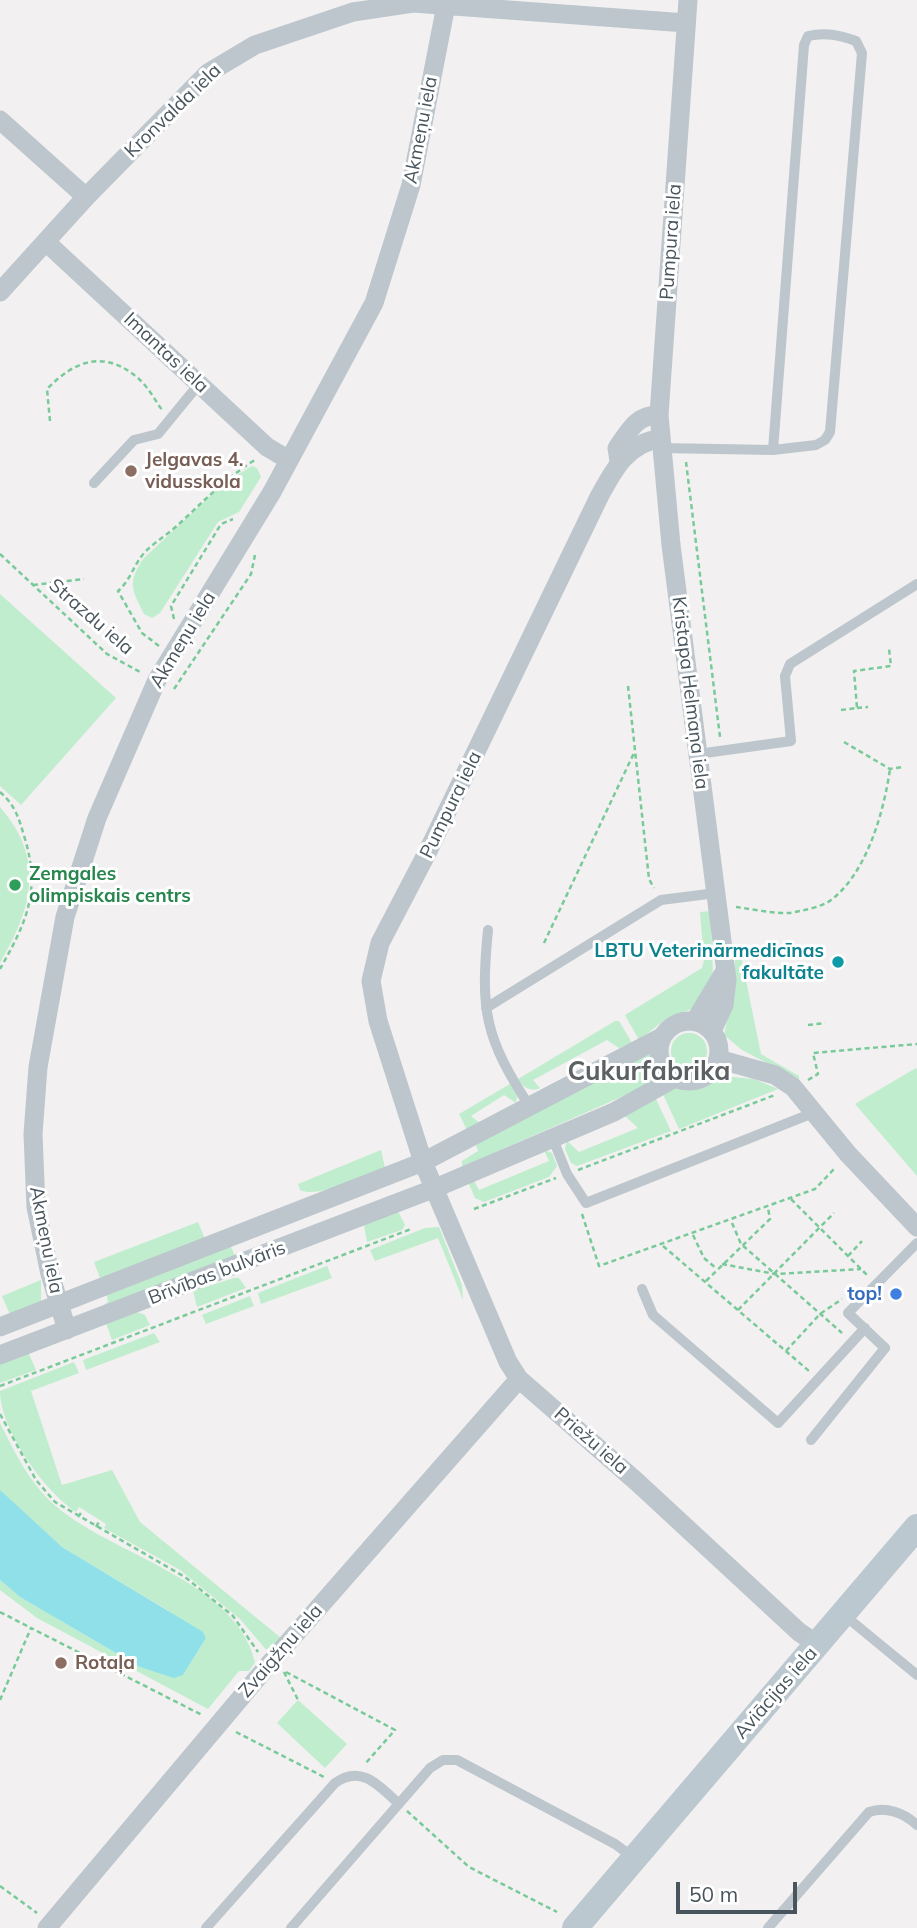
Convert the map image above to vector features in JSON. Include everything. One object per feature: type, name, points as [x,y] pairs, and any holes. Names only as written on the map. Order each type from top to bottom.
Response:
[{"type":"main road","name":"Aviācijas iela","points":[[566,1920],[634,1858],[917,1527]]},
{"type":"street","name":"Pumpura iela","points":[[619,461],[617,448],[636,422],[642,417],[659,415],[688,0]]},
{"type":"street","name":"Kronvalda iela","points":[[0,292],[86,197],[208,73],[230,57],[255,45],[351,6],[413,3],[686,23]]},
{"type":"street","name":"Akmeņu iela","points":[[67,1330],[58,1304],[36,1207],[33,1134],[38,1067],[58,946],[81,867],[119,763],[156,677],[289,460],[374,303],[411,185],[446,5]]},
{"type":"street","points":[[0,120],[86,197]]},
{"type":"street","name":"Imantas iela","points":[[46,242],[267,447],[289,460]]},
{"type":"street","name":"Kristapa Helmaņa iela","points":[[659,415],[727,991],[704,1026]]},
{"type":"street","name":"Pumpura iela","points":[[423,1162],[378,1021],[371,981],[380,943],[410,888],[619,461],[641,443],[661,443]]},
{"type":"street","name":"Brīvības bulvāris","points":[[0,1327],[423,1162],[660,1038],[669,1027],[681,1021],[704,1026]]},
{"type":"street","points":[[704,1026],[717,1039],[718,1059],[775,1075],[793,1087],[848,1154],[917,1227]]},
{"type":"street","points":[[660,1038],[660,1061],[675,1078]]},
{"type":"street","name":"Brīvības bulvāris","points":[[0,1355],[433,1189],[614,1112],[675,1078],[696,1080],[706,1076],[718,1059]]},
{"type":"street","points":[[423,1162],[433,1189]]},
{"type":"street","name":"Priežu iela","points":[[433,1189],[508,1362],[519,1379],[637,1482],[799,1632],[817,1644]]},
{"type":"street","name":"Zvaigžņu iela","points":[[49,1926],[219,1723],[276,1666],[519,1379]]},
{"type":"lane","points":[[661,443],[684,448],[773,450],[816,445],[825,440],[830,432],[862,53],[856,41],[819,33],[808,36],[804,46],[773,450]]},
{"type":"lane","points":[[94,483],[134,440],[158,434],[199,384]]},
{"type":"lane","points":[[698,754],[791,741],[785,676],[790,664],[917,584]]},
{"type":"lane","points":[[486,1008],[661,900],[716,893]]},
{"type":"lane","points":[[488,930],[483,984],[489,1032],[512,1079],[530,1107]]},
{"type":"lane","points":[[553,1139],[567,1174],[586,1203],[813,1113]]},
{"type":"lane","points":[[811,1440],[885,1348],[848,1313],[917,1242]]},
{"type":"lane","points":[[642,1289],[653,1315],[778,1423],[865,1328]]},
{"type":"lane","points":[[843,1614],[917,1675]]},
{"type":"lane","points":[[290,1928],[430,1768],[443,1760],[457,1760],[615,1844],[634,1858]]},
{"type":"lane","points":[[206,1928],[335,1783],[355,1773],[365,1775],[399,1804]]},
{"type":"lane","points":[[768,1928],[869,1812],[880,1808],[897,1813],[917,1825]]},
{"type":"path","points":[[50,421],[47,389],[65,370],[78,364],[101,360],[121,367],[140,380],[170,419]]},
{"type":"path","points":[[684,448],[719,751]]},
{"type":"path","points":[[160,647],[142,633],[118,591],[125,585],[135,563],[148,549],[178,525],[220,483],[258,458],[263,465]]},
{"type":"path","points":[[174,622],[171,606],[221,524],[241,517]]},
{"type":"path","points":[[168,698],[156,677],[251,574],[255,547]]},
{"type":"path","name":"Strazdu iela","points":[[0,554],[107,654],[132,671],[156,677]]},
{"type":"path","points":[[33,585],[84,579]]},
{"type":"path","points":[[155,656],[164,638]]},
{"type":"path","points":[[857,708],[854,670],[891,666],[889,649]]},
{"type":"path","points":[[628,685],[649,879],[661,900]]},
{"type":"path","points":[[841,710],[868,707]]},
{"type":"path","points":[[844,742],[890,769],[902,767]]},
{"type":"path","points":[[544,943],[634,753]]},
{"type":"path","points":[[736,907],[788,913],[830,901],[850,879],[865,853],[886,793],[890,769]]},
{"type":"path","points":[[0,792],[15,806],[28,848],[33,884],[27,916],[0,969]]},
{"type":"path","points":[[808,1025],[825,1023]]},
{"type":"path","points":[[802,1083],[818,1074],[813,1053],[917,1044]]},
{"type":"path","points":[[474,1209],[781,1092]]},
{"type":"path","points":[[586,1203],[581,1216],[599,1266],[732,1222],[815,1189],[848,1154]]},
{"type":"path","points":[[791,1199],[876,1282]]},
{"type":"path","points":[[706,1281],[741,1244],[770,1219],[768,1208]]},
{"type":"path","points":[[738,1310],[834,1213]]},
{"type":"path","points":[[732,1222],[741,1244],[853,1342]]},
{"type":"path","points":[[0,1386],[411,1229]]},
{"type":"path","points":[[693,1235],[704,1258],[718,1269]]},
{"type":"path","points":[[848,1256],[862,1241]]},
{"type":"path","points":[[663,1246],[818,1379]]},
{"type":"path","points":[[722,1265],[775,1274],[861,1269]]},
{"type":"path","points":[[786,1351],[820,1314],[850,1293],[863,1296]]},
{"type":"path","points":[[0,1414],[45,1492],[78,1517],[162,1562],[203,1592],[233,1616],[261,1658],[395,1730],[355,1773]]},
{"type":"path","points":[[78,1517],[83,1510]]},
{"type":"path","points":[[96,1527],[100,1520]]},
{"type":"path","points":[[0,1612],[335,1783]]},
{"type":"path","points":[[0,1700],[31,1628]]},
{"type":"path","points":[[276,1666],[298,1700]]},
{"type":"path","points":[[399,1804],[469,1867],[566,1920]]},
{"type":"path","points":[[0,1886],[49,1926]]},
{"type":"green space","points":[[252,466],[257,468],[261,477],[239,512],[218,522],[160,613],[152,618],[144,614],[133,586],[143,559],[224,483]]},
{"type":"green space","points":[[0,594],[116,698],[21,805],[0,786]]},
{"type":"green space","name":"Zemgales olimpiskais centrs","points":[[0,807],[15,827],[24,846],[29,865],[29,884],[20,923],[0,963]]},
{"type":"green space","points":[[711,911],[713,979],[695,1008],[667,1018],[639,1040],[625,1015],[702,968],[704,960],[700,912]]},
{"type":"green space","points":[[739,946],[761,1054],[799,1076],[799,1080],[742,1050],[724,1035],[735,983],[735,952]]},
{"type":"green space","points":[[619,1021],[632,1043],[619,1048],[607,1040],[533,1080],[540,1088],[537,1089],[522,1085],[518,1079]]},
{"type":"green space","points":[[689,1033],[701,1039],[707,1051],[701,1063],[689,1069],[677,1063],[671,1051],[677,1039]]},
{"type":"green space","points":[[650,1049],[651,1060],[662,1079],[462,1167],[462,1161],[478,1151],[475,1142]]},
{"type":"green space","points":[[916,1068],[917,1070],[917,1176],[855,1104]]},
{"type":"green space","points":[[724,1076],[754,1079],[778,1089],[679,1129],[662,1092],[672,1088],[696,1089]]},
{"type":"green space","points":[[510,1084],[517,1096],[516,1103],[504,1095],[471,1116],[482,1125],[468,1132],[459,1114]]},
{"type":"green space","points":[[655,1097],[671,1131],[577,1166],[571,1163],[565,1149],[567,1141],[579,1152],[638,1128],[625,1116]]},
{"type":"green space","points":[[381,1150],[385,1168],[330,1189],[308,1192],[300,1190],[298,1184]]},
{"type":"green space","points":[[544,1150],[552,1153],[557,1166],[549,1177],[484,1202],[475,1198],[468,1182],[473,1179],[479,1190],[549,1161]]},
{"type":"green space","points":[[398,1211],[405,1225],[402,1230],[367,1242],[364,1225]]},
{"type":"green space","points":[[198,1222],[205,1239],[100,1278],[94,1262]]},
{"type":"green space","points":[[439,1227],[462,1285],[463,1300],[438,1238],[375,1261],[370,1250],[425,1228]]},
{"type":"green space","points":[[230,1245],[236,1258],[102,1306],[108,1302],[106,1292]]},
{"type":"green space","points":[[327,1266],[332,1278],[261,1304],[258,1293]]},
{"type":"green space","points":[[239,1278],[246,1288],[197,1307],[193,1291]]},
{"type":"green space","points":[[41,1280],[41,1304],[11,1317],[2,1296]]},
{"type":"green space","points":[[250,1296],[254,1306],[206,1324],[202,1315]]},
{"type":"green space","points":[[137,1312],[145,1315],[150,1325],[112,1340],[106,1323]]},
{"type":"green space","points":[[154,1333],[160,1342],[86,1370],[83,1360]]},
{"type":"green space","points":[[27,1349],[36,1370],[0,1383],[0,1361]]},
{"type":"green space","points":[[74,1362],[79,1373],[31,1391],[62,1485],[112,1470],[140,1522],[281,1638],[269,1653],[240,1619],[180,1570],[104,1528],[106,1524],[79,1507],[76,1512],[51,1490],[26,1458],[7,1423],[0,1391]]},
{"type":"green space","points":[[0,1423],[31,1479],[57,1507],[81,1524],[199,1590],[224,1610],[243,1634],[255,1662],[249,1671],[239,1671],[208,1709],[37,1618],[0,1590],[0,1580],[20,1597],[140,1667],[183,1675],[206,1638],[167,1610],[62,1547],[7,1498],[0,1490]]},
{"type":"green space","points":[[298,1700],[347,1744],[325,1768],[277,1723]]},
{"type":"water","points":[[0,1490],[62,1547],[203,1632],[206,1638],[183,1675],[174,1678],[140,1667],[20,1597],[0,1580]]},
{"type":"place","name":"Jelgavas 4. vidusskola","points":[[131,471]]},
{"type":"place","name":"Zemgales olimpiskais centrs","points":[[15,885]]},
{"type":"place","name":"LBTU Veterinārmedicīnas fakultāte","points":[[838,962]]},
{"type":"place","name":"top!","points":[[896,1294]]},
{"type":"place","name":"Rotaļa","points":[[61,1663]]},
{"type":"district","name":"Cukurfabrika","points":[[649,1072]]}]
